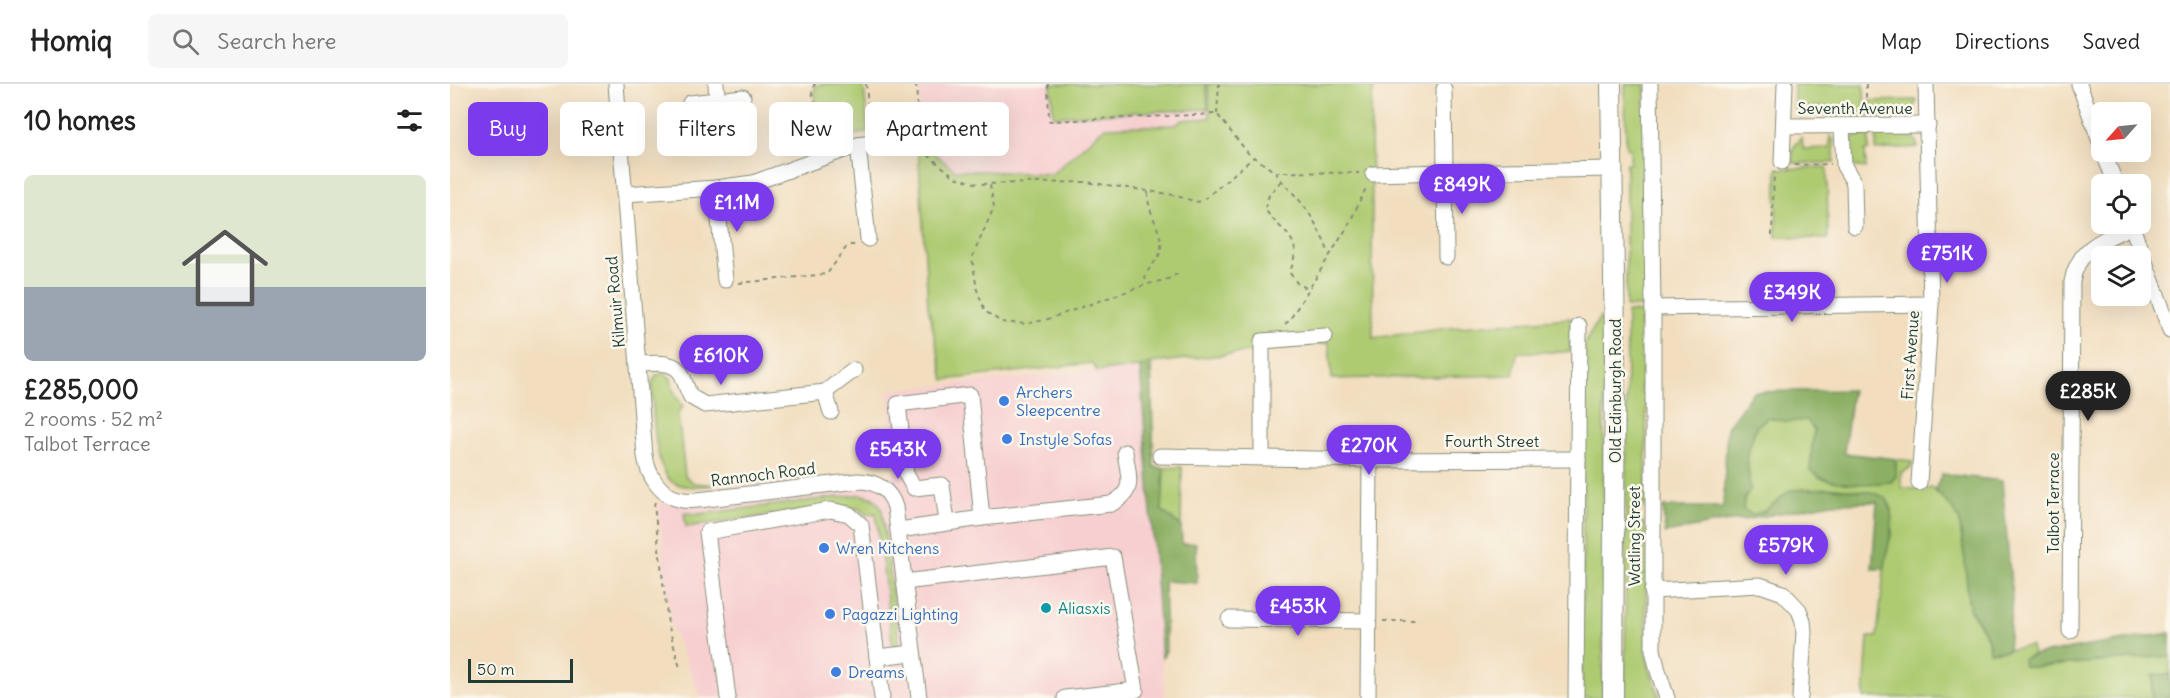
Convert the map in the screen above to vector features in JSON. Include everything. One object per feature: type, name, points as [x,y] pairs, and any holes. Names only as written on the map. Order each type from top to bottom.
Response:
[{"type":"main road","name":"Old Edinburgh Road","points":[[1611,84],[1615,342],[1613,698]]},
{"type":"street","name":"Kilmuir Road","points":[[616,84],[646,465],[653,480],[662,490]]},
{"type":"street","points":[[716,84],[717,100]]},
{"type":"street","name":"Watling Street","points":[[1650,84],[1653,308],[1653,650],[1668,698]]},
{"type":"street","name":"Seventh Avenue","points":[[1783,164],[1785,84]]},
{"type":"street","name":"First Avenue","points":[[1919,483],[1931,304],[1926,84]]},
{"type":"street","points":[[2079,84],[2091,117]]},
{"type":"street","points":[[1444,89],[1446,257]]},
{"type":"street","points":[[699,102],[743,97]]},
{"type":"street","name":"Seventh Avenue","points":[[1784,126],[1928,125]]},
{"type":"street","points":[[1842,127],[1844,164],[1854,183],[1855,226]]},
{"type":"street","points":[[853,147],[865,144]]},
{"type":"street","points":[[624,194],[716,188],[753,183],[825,156]]},
{"type":"street","points":[[865,156],[868,239]]},
{"type":"street","points":[[1373,174],[1612,169]]},
{"type":"street","points":[[716,188],[725,280]]},
{"type":"street","name":"Talbot Terrace","points":[[2070,631],[2072,282],[2074,269],[2084,253],[2115,234]]},
{"type":"street","points":[[2134,234],[2170,330]]},
{"type":"street","points":[[1653,308],[1931,304]]},
{"type":"street","points":[[1576,698],[1579,326]]},
{"type":"street","points":[[1262,456],[1262,341],[1325,336]]},
{"type":"street","points":[[638,364],[669,364],[675,367],[680,372],[691,397],[705,405],[825,392],[854,370]]},
{"type":"street","points":[[825,392],[831,412]]},
{"type":"street","points":[[947,522],[942,485],[914,488],[906,474],[898,404],[970,395],[982,518]]},
{"type":"street","points":[[899,530],[947,522],[1111,504],[1127,493],[1129,486],[1125,452]]},
{"type":"street","name":"Fourth Street","points":[[1160,456],[1262,456],[1370,460],[1578,459]]},
{"type":"street","points":[[1368,698],[1370,460]]},
{"type":"street","name":"Rannoch Road","points":[[662,490],[682,500],[707,500],[868,481],[883,488],[893,501],[899,530],[919,698]]},
{"type":"street","points":[[728,698],[707,532],[830,510],[849,514],[861,525],[882,698]]},
{"type":"street","points":[[904,582],[1113,557],[1136,690],[1065,698]]},
{"type":"street","points":[[1652,591],[1760,585],[1783,593],[1799,610],[1803,621],[1800,698]]},
{"type":"street","points":[[1229,619],[1368,621]]},
{"type":"street","points":[[876,657],[913,653]]},
{"type":"path","points":[[815,102],[812,93],[816,84]]},
{"type":"path","points":[[862,84],[866,85],[866,102]]},
{"type":"path","points":[[916,84],[919,130],[924,153],[955,177],[978,184],[1086,182],[1169,194],[1198,202],[1254,157]]},
{"type":"path","points":[[1048,84],[1049,121],[1217,114]]},
{"type":"path","points":[[1219,84],[1217,114],[1248,153],[1275,172],[1302,203],[1317,224],[1329,253]]},
{"type":"path","points":[[1866,84],[1867,126]]},
{"type":"path","points":[[1772,236],[1783,164],[1844,164]]},
{"type":"path","points":[[1262,341],[1289,321],[1329,253],[1348,226],[1373,174],[1275,172]]},
{"type":"path","points":[[1281,181],[1269,195],[1265,208],[1269,217],[1287,232],[1293,244],[1295,251],[1290,273],[1297,283],[1308,289]]},
{"type":"path","points":[[990,185],[994,207],[972,258],[977,290],[985,311],[1001,322],[1026,324],[1048,320],[1168,279],[1181,272]]},
{"type":"path","points":[[1148,192],[1147,203],[1161,238],[1160,254],[1147,271],[1145,278],[1148,284]]},
{"type":"path","points":[[725,280],[726,284],[827,274],[845,249]]},
{"type":"path","points":[[662,490],[654,505],[668,624],[680,668]]},
{"type":"path","points":[[1368,621],[1415,621]]},
{"type":"shaded area","points":[[919,84],[1208,84],[1210,118],[1182,120],[1176,125],[1105,127],[1052,174],[955,170],[937,156],[1009,156],[1009,102],[920,102]]},
{"type":"shaded area","points":[[1140,367],[1165,698],[701,698],[671,625],[658,504],[717,488],[894,474],[889,390]]},
{"type":"green space","points":[[855,84],[864,86],[865,133],[853,135],[853,102],[817,102],[814,93],[815,86]]},
{"type":"green space","points":[[1051,84],[1206,84],[1208,109],[1053,116]]},
{"type":"green space","points":[[1208,84],[1374,84],[1371,108],[1373,338],[1449,328],[1571,318],[1570,352],[1517,352],[1513,375],[1332,379],[1329,343],[1151,363],[1140,367],[1097,371],[1092,363],[944,380],[928,306],[919,156],[937,156],[955,170],[1052,174],[1105,127],[1176,125],[1182,120],[1210,118]]},
{"type":"green space","points":[[1625,84],[1645,84],[1646,307],[1626,307],[1626,163],[1630,163],[1630,149],[1626,148]]},
{"type":"green space","points":[[1794,84],[1864,84],[1865,115],[1829,117],[1828,107],[1803,108],[1802,118],[1794,107]]},
{"type":"green space","points":[[1917,100],[1913,110],[1905,115],[1869,116],[1870,101]]},
{"type":"green space","points":[[1907,134],[1916,140],[1918,147],[1876,150],[1876,135]]},
{"type":"green space","points":[[1869,135],[1869,150],[1865,151],[1866,168],[1851,166],[1850,141],[1855,136]]},
{"type":"green space","points":[[1830,136],[1834,141],[1834,163],[1793,163],[1793,148],[1802,137],[1803,149],[1830,148]]},
{"type":"green space","points":[[1827,167],[1828,239],[1776,237],[1777,169]]},
{"type":"green space","points":[[1627,312],[1647,312],[1646,503],[1636,512],[1636,520],[1643,523],[1646,529],[1646,652],[1660,698],[1625,698]]},
{"type":"green space","points":[[1600,317],[1604,324],[1603,698],[1582,698],[1584,345]]},
{"type":"green space","points":[[1151,363],[1154,467],[1164,468],[1162,511],[1181,526],[1182,544],[1196,543],[1197,583],[1164,581],[1166,650],[1162,659],[1140,367]]},
{"type":"green space","points":[[663,373],[671,378],[673,390],[683,407],[678,413],[685,476],[694,483],[716,485],[684,486],[674,483],[667,477],[658,453],[652,384],[656,375]]},
{"type":"green space","points":[[1852,390],[1844,453],[1896,459],[1896,476],[1891,482],[1849,484],[1818,476],[1810,470],[1814,430],[1807,420],[1787,422],[1768,417],[1756,427],[1747,454],[1750,490],[1744,500],[1743,509],[1752,515],[1765,511],[1790,490],[1835,488],[1871,492],[1886,498],[1890,507],[1892,524],[1885,569],[1872,569],[1877,502],[1832,503],[1665,533],[1663,507],[1723,507],[1727,427],[1753,392]]},
{"type":"green space","points":[[1768,417],[1787,421],[1807,419],[1814,430],[1811,458],[1819,478],[1845,483],[1891,482],[1896,476],[1896,459],[1912,461],[1909,468],[1901,472],[1901,485],[1904,488],[1928,490],[1931,487],[1951,507],[1959,519],[1969,608],[1987,637],[1990,652],[2031,646],[2033,655],[2023,659],[2024,666],[2033,667],[2170,656],[2170,675],[2153,675],[2152,698],[1864,698],[1868,637],[1877,637],[1886,552],[1892,533],[1891,507],[1886,498],[1871,492],[1835,488],[1791,490],[1765,511],[1752,515],[1743,510],[1744,500],[1750,490],[1747,454],[1756,427]]},
{"type":"green space","points":[[1182,467],[1181,526],[1162,511],[1164,468]]},
{"type":"green space","points":[[1942,474],[2002,481],[2012,597],[2008,650],[1990,652],[1987,636],[1969,608],[1959,519],[1935,489]]},
{"type":"green space","points":[[855,495],[872,498],[882,511],[899,643],[893,648],[876,513],[866,515],[861,509],[829,507],[686,527],[684,513],[699,514]]},
{"type":"green space","points":[[2170,633],[2170,656],[2024,666],[2023,659],[2033,655]]},
{"type":"green space","points":[[2153,674],[2170,675],[2170,698],[2152,698]]},
{"type":"place","name":"Archers Sleepcentre","points":[[1004,401]]},
{"type":"place","name":"Instyle Sofas","points":[[1007,439]]},
{"type":"place","name":"Wren Kitchens","points":[[824,548]]},
{"type":"place","name":"Aliasxis","points":[[1046,608]]},
{"type":"place","name":"Pagazzi Lighting","points":[[830,614]]},
{"type":"place","name":"Dreams","points":[[836,672]]}]
